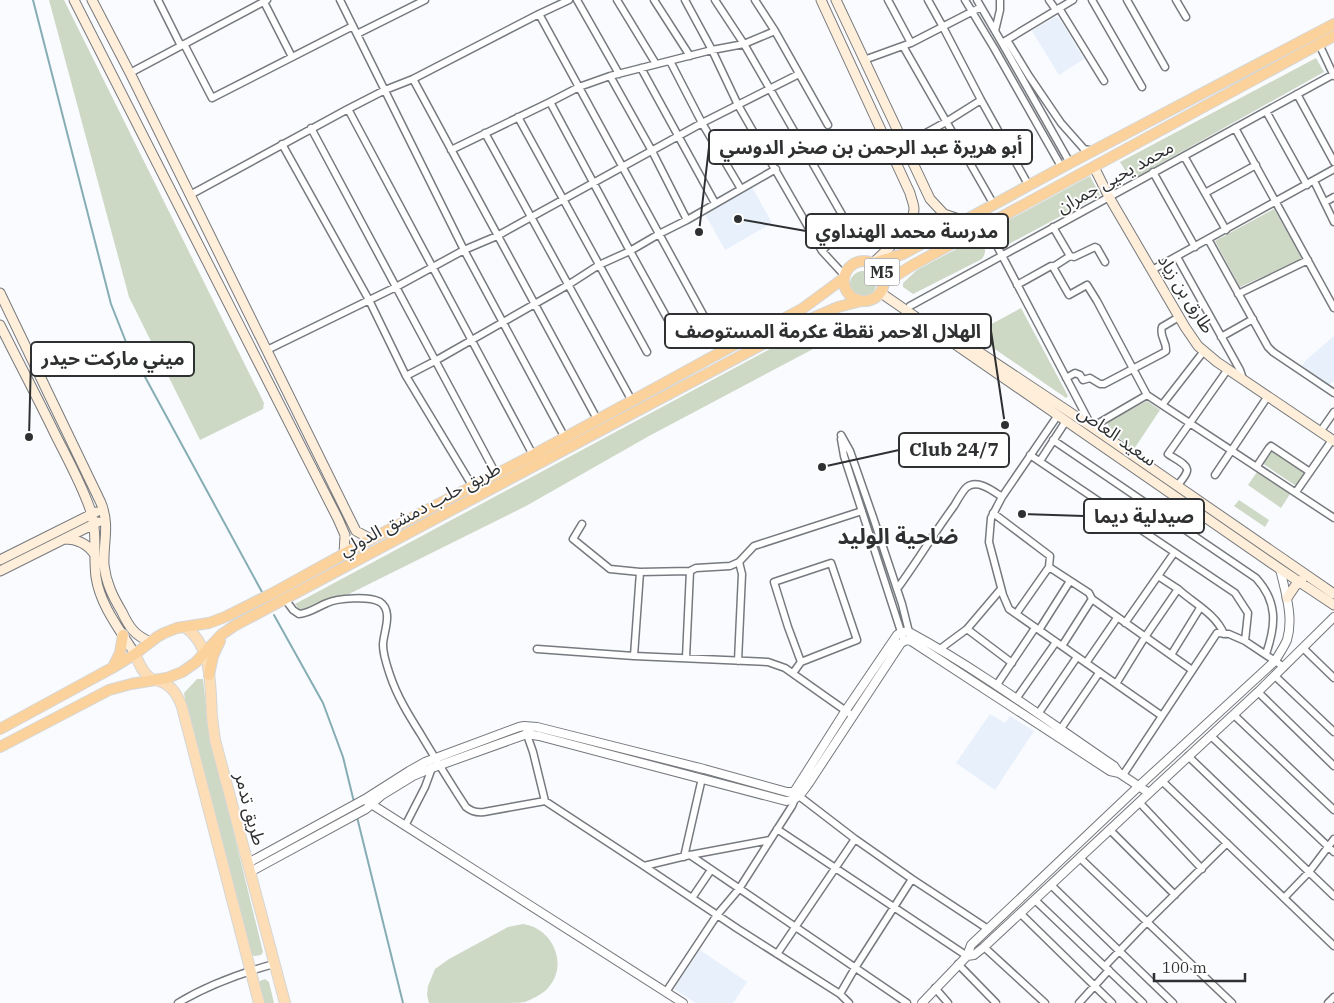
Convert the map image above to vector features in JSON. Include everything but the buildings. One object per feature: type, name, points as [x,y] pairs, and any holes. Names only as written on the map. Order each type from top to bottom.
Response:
[{"type":"highway","points":[[873,263],[904,254],[1066,165],[1334,24]]},
{"type":"highway","points":[[883,288],[986,225],[1334,36]]},
{"type":"highway","name":"M5","points":[[866,261],[873,263],[882,271],[883,288],[876,298],[870,301],[861,301],[850,296],[844,284],[845,277],[851,266],[866,261]]},
{"type":"highway","name":"طريق حلب دمشق الدولي","points":[[0,729],[112,668],[164,633],[209,623],[225,617],[565,438],[597,419],[802,310],[845,277]]},
{"type":"highway","name":"طريق حلب دمشق الدولي","points":[[0,747],[108,690],[167,678],[182,672],[195,663],[227,630],[808,320],[838,307],[861,301]]},
{"type":"highway","points":[[209,675],[216,649],[227,630]]},
{"type":"highway","points":[[112,668],[120,653],[123,635]]},
{"type":"main road","points":[[74,0],[338,519],[345,535],[344,554]]},
{"type":"main road","points":[[92,0],[130,73],[352,523],[356,530],[371,540]]},
{"type":"main road","points":[[821,0],[910,193],[914,209],[909,224],[873,263]]},
{"type":"main road","points":[[836,0],[930,199],[944,214],[964,221]]},
{"type":"main road","name":"طارق بن زياد","points":[[1094,167],[1179,317],[1198,346],[1242,379],[1333,441]]},
{"type":"main road","points":[[883,288],[1092,427],[1334,594]]},
{"type":"main road","name":"سعيد العاص","points":[[883,288],[1066,421],[1334,605]]},
{"type":"main road","points":[[0,293],[104,513],[106,526],[104,562],[109,588],[132,630],[141,638],[150,642]]},
{"type":"main road","points":[[0,325],[88,503],[93,519],[95,571],[100,592],[106,606],[143,671],[154,680],[164,683],[172,689],[182,706],[259,1003]]},
{"type":"main road","points":[[78,521],[88,503]]},
{"type":"main road","points":[[0,571],[64,539],[104,513]]},
{"type":"main road","points":[[0,560],[78,521],[93,519]]},
{"type":"main road","points":[[64,539],[82,542],[95,555]]},
{"type":"main road","points":[[1287,598],[1299,582],[1309,577]]},
{"type":"main road","name":"طريق تدمر","points":[[185,627],[197,638],[204,653],[209,675],[215,740],[285,1003]]},
{"type":"street","points":[[158,0],[212,98],[353,26]]},
{"type":"street","points":[[248,0],[252,8]]},
{"type":"street","points":[[340,0],[464,250],[565,438]]},
{"type":"street","points":[[357,34],[425,0]]},
{"type":"street","points":[[190,196],[311,128],[569,0]]},
{"type":"street","points":[[577,0],[619,74]]},
{"type":"street","points":[[617,0],[656,64]]},
{"type":"street","points":[[654,0],[690,56]]},
{"type":"street","points":[[685,0],[712,50],[738,106],[822,251],[845,277]]},
{"type":"street","points":[[715,0],[744,44],[844,218],[843,229],[822,251]]},
{"type":"street","points":[[755,0],[828,125]]},
{"type":"street","points":[[888,0],[911,43]]},
{"type":"street","points":[[928,0],[1029,186]]},
{"type":"street","points":[[965,0],[1066,165]]},
{"type":"street","points":[[977,0],[995,31],[1005,41],[1061,123],[1084,149],[1093,151]]},
{"type":"street","points":[[995,31],[1000,10],[1000,0]]},
{"type":"street","points":[[1049,0],[1058,9],[1104,81]]},
{"type":"street","points":[[1005,41],[1073,0]]},
{"type":"street","points":[[1092,0],[1142,87]]},
{"type":"street","points":[[1127,0],[1165,67]]},
{"type":"street","points":[[1176,0],[1186,18]]},
{"type":"street","points":[[130,73],[266,1],[292,57]]},
{"type":"street","points":[[864,60],[911,43],[981,7]]},
{"type":"street","points":[[539,14],[723,351]]},
{"type":"street","points":[[451,150],[579,86],[656,64],[744,44],[774,31]]},
{"type":"street","points":[[1005,41],[1066,165]]},
{"type":"street","points":[[1319,44],[1334,75]]},
{"type":"street","points":[[904,46],[994,205]]},
{"type":"street","points":[[670,61],[702,123],[741,189]]},
{"type":"street","points":[[641,68],[715,203]]},
{"type":"street","points":[[267,350],[396,287],[464,250],[497,236],[702,123],[799,74]]},
{"type":"street","name":"محمد يحيى جمران","points":[[910,306],[1334,75]]},
{"type":"street","points":[[610,76],[652,151],[686,220]]},
{"type":"street","points":[[412,79],[597,419]]},
{"type":"street","points":[[1296,94],[1334,162]]},
{"type":"street","points":[[904,145],[981,100]]},
{"type":"street","points":[[550,102],[677,336]]},
{"type":"street","points":[[348,109],[533,455]]},
{"type":"street","points":[[1266,111],[1307,185]]},
{"type":"street","points":[[518,117],[647,352]]},
{"type":"street","points":[[311,128],[496,474]]},
{"type":"street","points":[[1235,128],[1334,308]]},
{"type":"street","points":[[485,133],[632,401]]},
{"type":"street","points":[[282,144],[369,300],[406,376],[473,487]]},
{"type":"street","points":[[1184,156],[1226,230]]},
{"type":"street","points":[[1205,193],[1256,165]]},
{"type":"street","points":[[406,376],[599,265],[630,251],[776,169]]},
{"type":"street","points":[[1152,270],[1334,170]]},
{"type":"street","points":[[1153,172],[1195,247]]},
{"type":"street","points":[[1314,181],[1334,222]]},
{"type":"street","points":[[1325,202],[1334,197]]},
{"type":"street","points":[[986,225],[1092,427],[1147,395]]},
{"type":"street","points":[[1053,227],[1070,256]]},
{"type":"street","points":[[1208,239],[1268,347],[1334,392]]},
{"type":"street","points":[[1017,285],[1049,266],[1052,267],[1070,256],[1074,257],[1094,246],[1105,262]]},
{"type":"street","points":[[1177,256],[1240,370],[1242,379]]},
{"type":"street","points":[[1238,294],[1308,260]]},
{"type":"street","points":[[1052,267],[1069,295],[1088,285],[1147,395],[1334,518]]},
{"type":"street","points":[[1066,378],[1075,373],[1080,375],[1083,380],[1090,378],[1100,384],[1104,384],[1166,350],[1161,332],[1162,327],[1179,317]]},
{"type":"street","points":[[1221,337],[1253,319]]},
{"type":"street","points":[[1162,405],[1204,351]]},
{"type":"street","points":[[1177,486],[1187,468],[1168,454],[1228,369]]},
{"type":"street","points":[[1216,475],[1268,396]]},
{"type":"street","points":[[1320,432],[1334,412]]},
{"type":"street","points":[[1058,415],[1002,497],[991,518],[990,542],[1001,589],[1009,609],[1162,716]]},
{"type":"street","points":[[1040,461],[1066,421]]},
{"type":"street","points":[[1121,774],[1110,771],[907,641],[905,632],[897,589],[850,451],[840,435],[844,456],[862,511],[905,632],[940,649],[1016,699],[1114,766],[1121,774],[1149,793]]},
{"type":"street","points":[[1053,440],[1256,578],[1270,598],[1273,612],[1272,637],[1266,654]]},
{"type":"street","points":[[1296,492],[1333,441]]},
{"type":"street","points":[[1257,466],[1271,446],[1310,472]]},
{"type":"street","points":[[1030,455],[1235,593],[1248,613],[1245,641]]},
{"type":"street","points":[[897,589],[967,487],[976,484],[988,487],[1002,497]]},
{"type":"street","points":[[582,524],[573,539],[610,569],[640,572],[690,571],[696,568],[730,566],[739,562],[754,546],[862,511]]},
{"type":"street","points":[[993,513],[1050,556],[1049,567],[1016,614]]},
{"type":"street","points":[[1125,623],[1174,553]]},
{"type":"street","points":[[738,661],[742,574],[739,562]]},
{"type":"street","points":[[793,673],[801,662],[857,640],[831,563],[774,582],[801,662]]},
{"type":"street","points":[[1049,567],[1090,593],[1092,599],[1117,618],[1192,670]]},
{"type":"street","points":[[922,1003],[967,956],[971,945],[1275,661],[1287,640],[1289,628],[1287,598],[1280,569]]},
{"type":"street","points":[[686,658],[690,571]]},
{"type":"street","points":[[634,656],[640,572]]},
{"type":"street","points":[[1158,576],[1178,589],[1214,618],[1221,626],[1224,634]]},
{"type":"street","points":[[996,686],[1070,580]]},
{"type":"street","points":[[940,649],[967,629],[1001,589]]},
{"type":"street","points":[[1116,684],[1178,589]]},
{"type":"street","points":[[285,599],[293,610],[299,614],[307,613],[329,602],[346,599],[379,602],[385,607],[387,616],[383,646],[394,687],[435,758],[436,766],[466,807],[476,813],[545,802],[840,994],[849,1003]]},
{"type":"street","points":[[1016,699],[1092,599]]},
{"type":"street","points":[[1170,655],[1200,608]]},
{"type":"street","points":[[1086,663],[1117,618]]},
{"type":"street","points":[[777,830],[967,956],[974,955],[1036,900],[1333,620]]},
{"type":"street","points":[[967,629],[1012,663]]},
{"type":"street","points":[[666,992],[717,915],[739,889],[777,830],[846,710],[897,636],[905,632]]},
{"type":"street","points":[[1121,774],[1217,634],[1228,634],[1245,641],[1284,667]]},
{"type":"street","points":[[249,867],[413,776],[527,734],[786,801],[796,796],[809,783],[853,716],[907,641]]},
{"type":"street","points":[[537,648],[634,656],[768,662],[793,673],[853,716]]},
{"type":"street","points":[[1303,648],[1334,678]]},
{"type":"street","points":[[1038,714],[1077,657]]},
{"type":"street","points":[[1060,730],[1099,672]]},
{"type":"street","points":[[1275,676],[1334,732]]},
{"type":"street","points":[[1258,692],[1334,766]]},
{"type":"street","points":[[1234,715],[1334,810]]},
{"type":"street","points":[[524,726],[538,770],[545,802]]},
{"type":"street","points":[[368,802],[409,771],[435,758],[524,726],[537,727],[787,792],[796,796],[912,880],[988,929]]},
{"type":"street","points":[[1211,736],[1334,852]]},
{"type":"street","points":[[1188,756],[1334,896]]},
{"type":"street","points":[[405,826],[436,766]]},
{"type":"street","points":[[687,856],[702,778]]},
{"type":"street","points":[[1162,781],[1334,946]]},
{"type":"street","points":[[368,802],[683,1003]]},
{"type":"street","points":[[1139,802],[1202,868]]},
{"type":"street","points":[[1110,830],[1176,895]]},
{"type":"street","points":[[777,954],[855,839]]},
{"type":"street","points":[[1284,898],[1309,872],[1334,839]]},
{"type":"street","points":[[644,866],[770,840]]},
{"type":"street","points":[[1079,1003],[1094,986],[1119,951],[1227,843]]},
{"type":"street","points":[[687,856],[711,870],[907,1003]]},
{"type":"street","points":[[1080,858],[1232,1003]]},
{"type":"street","points":[[692,898],[711,870]]},
{"type":"street","points":[[840,994],[912,880]]},
{"type":"street","points":[[1051,885],[1173,1003]]},
{"type":"street","points":[[1036,900],[1143,1003]]},
{"type":"street","points":[[1020,914],[1112,1003]]},
{"type":"street","points":[[984,947],[1045,1003]]},
{"type":"street","points":[[178,1003],[197,991],[250,970],[274,964]]},
{"type":"street","points":[[958,964],[996,1003]]},
{"type":"street","points":[[935,988],[948,1003]]},
{"type":"street","points":[[1328,1003],[1334,997]]},
{"type":"shaded area","points":[[1055,17],[1059,18],[1084,59],[1059,75],[1032,31]]},
{"type":"shaded area","points":[[752,187],[772,223],[725,250],[705,214]]},
{"type":"shaded area","points":[[1334,336],[1334,381],[1329,385],[1302,366],[1305,361]]},
{"type":"shaded area","points":[[990,714],[1005,723],[1010,716],[1034,731],[995,790],[956,763]]},
{"type":"shaded area","points":[[700,950],[747,982],[733,1003],[696,1003],[674,989]]},
{"type":"green space","points":[[49,0],[64,0],[264,403],[263,409],[200,440],[129,297]]},
{"type":"green space","points":[[1316,58],[1324,72],[1131,180],[1120,162]]},
{"type":"green space","points":[[1090,176],[1100,195],[1007,245],[996,227]]},
{"type":"green space","points":[[1274,209],[1302,259],[1240,287],[1215,241]]},
{"type":"green space","points":[[979,237],[985,250],[982,259],[913,294],[903,287],[903,283],[917,270]]},
{"type":"green space","points":[[863,271],[872,275],[876,284],[872,293],[863,297],[854,293],[850,284],[854,275]]},
{"type":"green space","points":[[1021,308],[1068,396],[1066,398],[973,334]]},
{"type":"green space","points":[[843,316],[832,339],[649,436],[526,506],[349,594],[330,598],[305,610],[299,609],[295,604],[826,319]]},
{"type":"green space","points":[[1147,401],[1160,410],[1134,449],[1109,431],[1108,422]]},
{"type":"green space","points":[[1272,450],[1305,473],[1296,486],[1262,463]]},
{"type":"green space","points":[[1257,472],[1290,494],[1281,508],[1248,485]]},
{"type":"green space","points":[[1239,500],[1269,520],[1265,527],[1234,506]]},
{"type":"green space","points":[[197,679],[203,679],[209,732],[263,952],[261,955],[251,955],[186,705],[184,693]]},
{"type":"green space","points":[[523,924],[543,932],[555,949],[557,969],[554,979],[546,990],[525,1002],[429,1003],[427,995],[428,986],[435,969],[449,959],[508,927]]},
{"type":"green space","points":[[265,979],[269,982],[274,1003],[262,1003],[258,984]]},
{"type":"waterway","points":[[33,0],[111,304],[126,342],[262,592]]},
{"type":"waterway","points":[[274,615],[323,703],[343,757],[354,802]]},
{"type":"waterway","points":[[357,817],[403,1003]]},
{"type":"place","name":"مدرسة محمد الهنداوي","points":[[738,219]]},
{"type":"place","name":"أبو هريرة عبد الرحمن بن صخر الدوسي","points":[[699,232]]},
{"type":"place","name":"الهلال الاحمر نقطة عكرمة المستوصف","points":[[1005,425]]},
{"type":"place","name":"ميني ماركت حيدر","points":[[29,437]]},
{"type":"place","name":"Club 24/7","points":[[822,467]]},
{"type":"place","name":"صيدلية ديما","points":[[1022,514]]},
{"type":"district","name":"ضاحية الوليد","points":[[898,536]]}]
